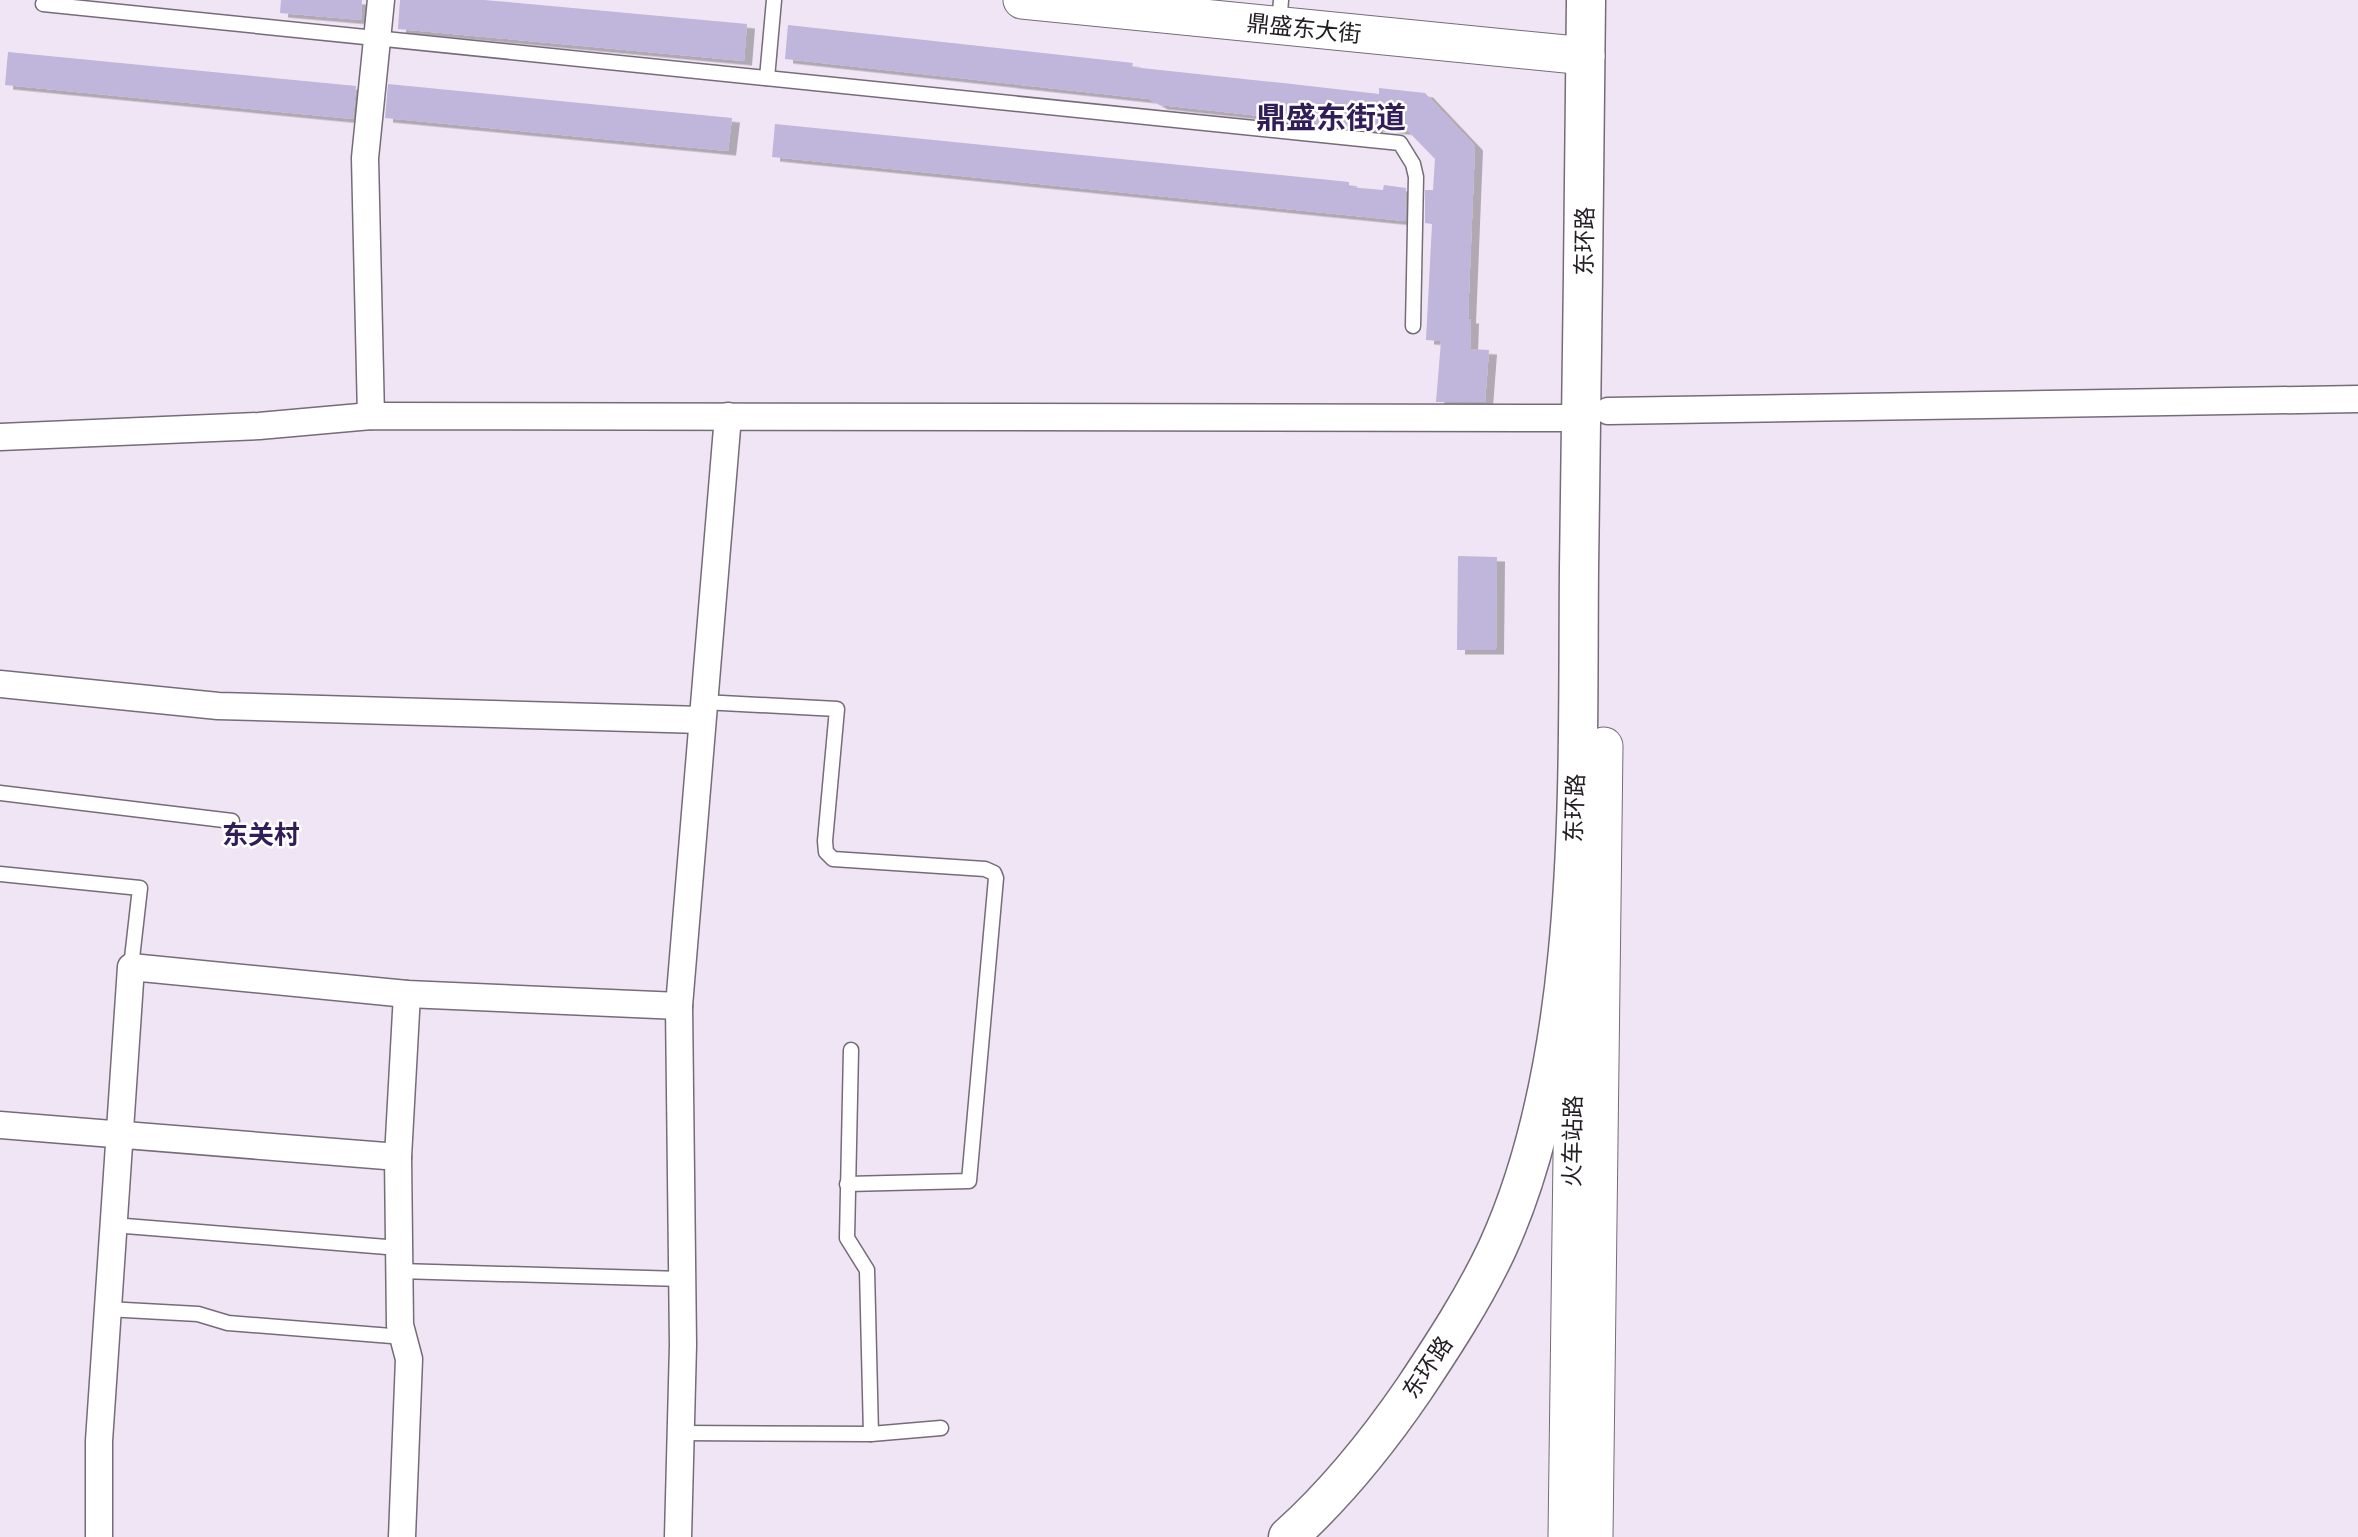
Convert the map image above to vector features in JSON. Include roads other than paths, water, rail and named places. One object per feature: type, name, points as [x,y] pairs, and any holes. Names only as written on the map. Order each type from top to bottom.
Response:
[{"type":"main road","name":"鼎盛东大街","points":[[1022,0],[1280,13],[1586,56]]},
{"type":"main road","name":"东环路","points":[[1586,0],[1595,414]]},
{"type":"main road","name":"东环路","points":[[1326,1537],[1359,1505],[1405,1448],[1470,1353],[1520,1262],[1554,1170],[1572,1101],[1590,981],[1595,414],[1613,0]]},
{"type":"main road","name":"东环路","points":[[1288,1537],[1340,1487],[1384,1432],[1419,1381],[1447,1339],[1496,1251],[1513,1208],[1548,1089],[1564,979],[1590,746]]},
{"type":"main road","name":"火车站路","points":[[1590,746],[1594,1537]]},
{"type":"main road","name":"火车站路","points":[[1567,1537],[1572,1101]]},
{"type":"street","points":[[371,416],[365,158],[381,0]]},
{"type":"street","points":[[0,437],[259,426],[371,416],[1595,414],[2358,399]]},
{"type":"street","points":[[678,1537],[682,1279],[679,1006],[728,416]]},
{"type":"street","points":[[0,684],[218,706],[703,711]]},
{"type":"street","points":[[100,1537],[99,1441],[131,967],[407,994],[679,1006]]},
{"type":"street","points":[[402,1537],[409,1359],[400,1325],[398,1157],[407,994]]},
{"type":"street","points":[[0,1125],[398,1157]]},
{"type":"lane","points":[[766,78],[774,0]]},
{"type":"lane","points":[[43,4],[1400,143],[1413,164],[1416,177],[1413,326]]},
{"type":"lane","points":[[703,711],[836,709],[826,852],[833,859],[985,869],[994,873],[996,878],[970,1181],[847,1184]]},
{"type":"lane","points":[[0,793],[232,821]]},
{"type":"lane","points":[[0,873],[140,888],[131,967]]},
{"type":"lane","points":[[851,1050],[847,1238],[867,1270],[871,1434]]},
{"type":"lane","points":[[113,1225],[399,1260],[682,1279]]},
{"type":"lane","points":[[107,1309],[198,1314],[228,1323],[404,1337]]},
{"type":"lane","points":[[681,1433],[871,1434],[941,1428]]},
{"type":"district","name":"鼎盛东街道","points":[[1331,116]]},
{"type":"district","name":"东关村","points":[[261,834]]}]
